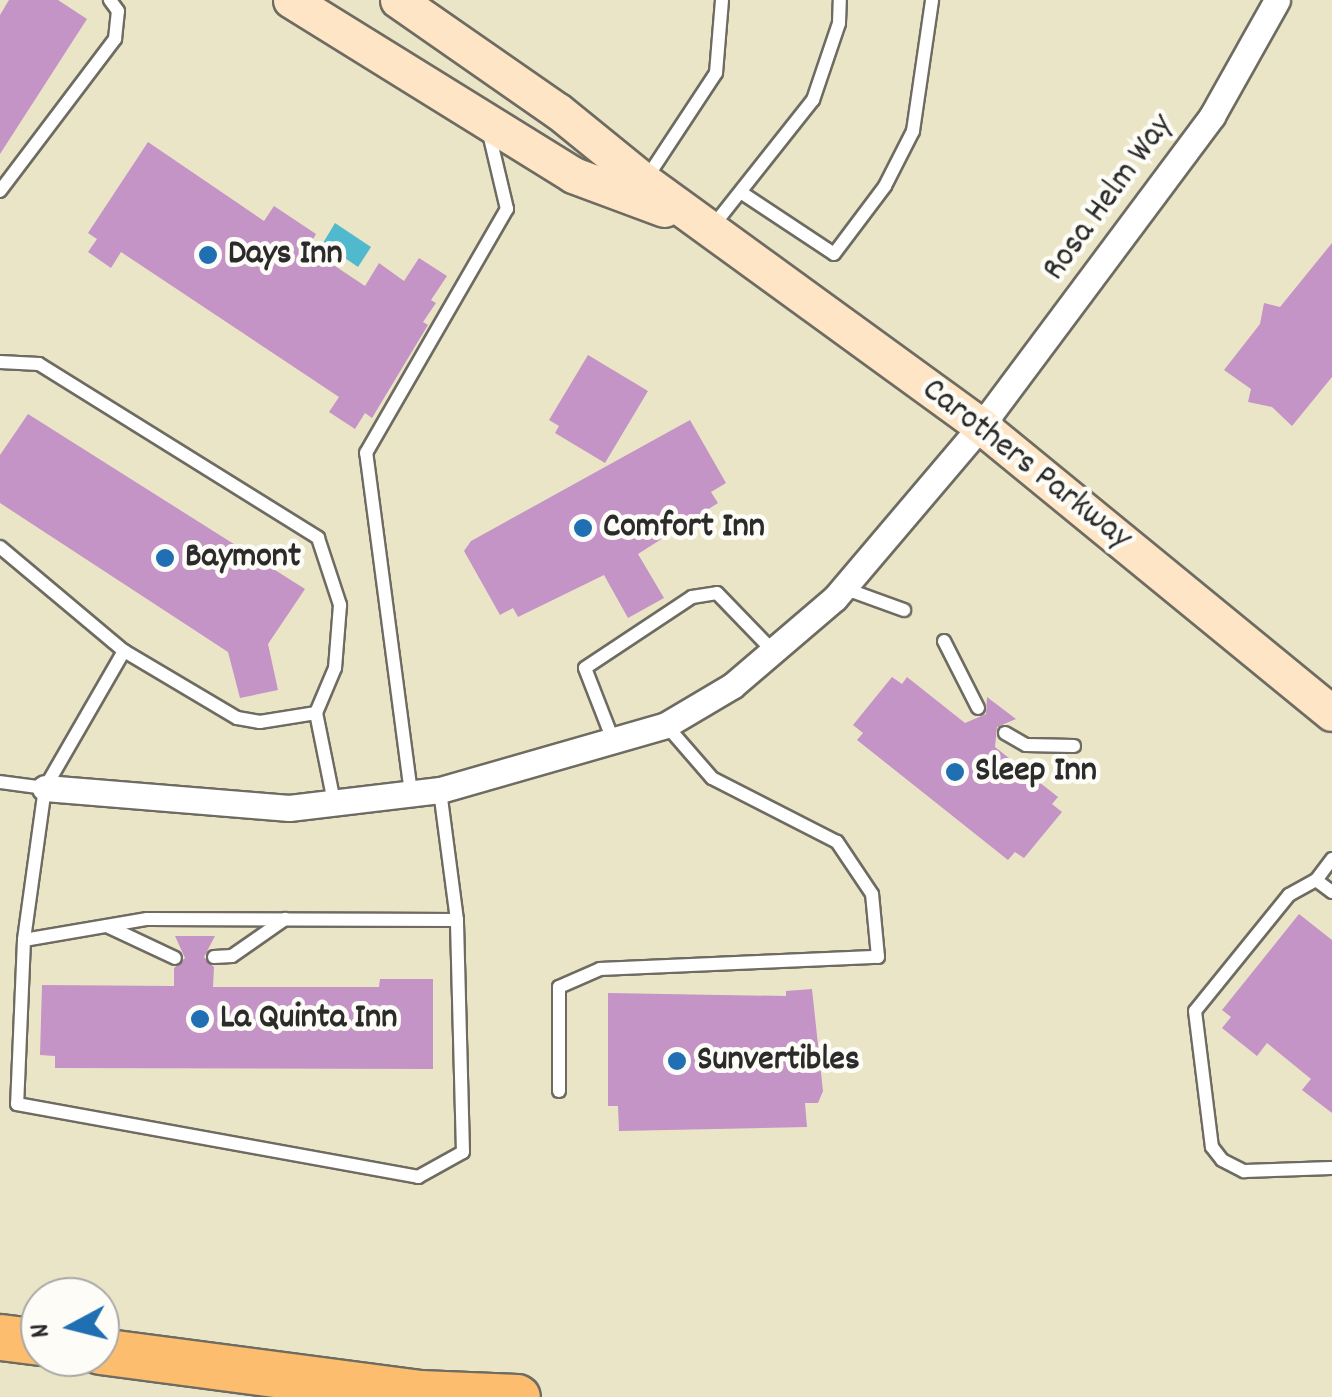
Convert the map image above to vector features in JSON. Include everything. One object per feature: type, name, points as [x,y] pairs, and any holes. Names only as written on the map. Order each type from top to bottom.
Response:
[{"type":"highway","points":[[120,1354],[420,1393],[517,1397]]},
{"type":"main road","name":"Carothers Parkway","points":[[291,0],[573,176],[712,228]]},
{"type":"main road","name":"Carothers Parkway","points":[[398,0],[558,111],[644,181],[981,426],[1332,712]]},
{"type":"street","name":"Rosa Helm Way","points":[[45,788],[176,802],[289,808],[440,790],[666,725],[732,686],[843,588],[981,426],[1212,116],[1277,0]]},
{"type":"lane","points":[[0,191],[115,38],[118,11],[110,0]]},
{"type":"lane","points":[[644,181],[716,74],[722,0]]},
{"type":"lane","points":[[712,228],[813,100],[840,0]]},
{"type":"lane","points":[[742,192],[834,254],[885,186],[913,131],[932,0]]},
{"type":"lane","points":[[411,793],[366,453],[507,208],[487,122]]},
{"type":"lane","points":[[0,362],[39,364],[318,538],[340,604],[335,668],[316,713],[334,802]]},
{"type":"lane","points":[[0,547],[124,651],[236,718],[260,722],[316,713]]},
{"type":"lane","points":[[843,588],[904,610]]},
{"type":"lane","points":[[614,742],[585,668],[692,598],[717,594],[773,651]]},
{"type":"lane","points":[[944,641],[978,708]]},
{"type":"lane","points":[[124,651],[45,788],[24,940],[17,1104],[418,1177],[464,1152],[457,920],[440,790]]},
{"type":"lane","points":[[559,1091],[560,987],[600,969],[878,957],[872,894],[837,842],[712,778],[666,725]]},
{"type":"lane","points":[[1006,733],[1026,745],[1074,746]]},
{"type":"lane","points":[[0,782],[45,788]]},
{"type":"lane","points":[[1332,859],[1316,880],[1289,895],[1195,1011],[1197,1066],[1212,1147],[1222,1160],[1244,1171],[1332,1168]]},
{"type":"lane","points":[[1316,880],[1332,892]]},
{"type":"lane","points":[[24,940],[146,919],[457,920]]},
{"type":"lane","points":[[214,957],[232,956],[285,919]]},
{"type":"lane","points":[[107,926],[174,958]]},
{"type":"water","points":[[335,223],[371,247],[358,267],[323,243]]},
{"type":"building","points":[[9,0],[58,0],[87,19],[0,154],[0,15]]},
{"type":"building","points":[[148,142],[264,221],[274,206],[316,234],[308,248],[365,286],[379,263],[404,281],[419,258],[447,276],[431,300],[436,303],[423,322],[428,325],[372,418],[365,413],[355,429],[329,412],[339,397],[121,252],[111,268],[88,252],[97,239],[88,233]]},
{"type":"building","points":[[1332,243],[1332,377],[1292,426],[1272,407],[1248,402],[1251,389],[1224,370],[1260,324],[1264,303],[1280,307]]},
{"type":"building","points":[[588,355],[648,391],[605,463],[555,433],[559,426],[549,420]]},
{"type":"building","name":"Baymont","points":[[28,414],[305,589],[268,644],[278,690],[240,698],[228,652],[0,503],[0,455]]},
{"type":"building","points":[[690,420],[726,483],[711,492],[718,503],[638,554],[664,598],[628,618],[604,575],[518,617],[513,608],[500,615],[464,551],[471,541]]},
{"type":"building","points":[[892,677],[902,684],[907,677],[965,723],[986,714],[987,697],[1016,719],[997,727],[995,747],[1058,797],[1052,804],[1062,812],[1024,858],[1015,852],[1008,860],[857,740],[863,733],[853,725]]},
{"type":"building","points":[[1299,914],[1332,940],[1332,1113],[1302,1090],[1311,1079],[1267,1043],[1257,1056],[1222,1028],[1231,1017],[1222,1010]]},
{"type":"building","points":[[175,936],[215,936],[204,957],[214,967],[213,987],[379,987],[380,979],[433,979],[433,1069],[55,1068],[55,1056],[40,1055],[42,985],[174,986],[174,968],[185,958]]},
{"type":"building","points":[[812,989],[823,1091],[818,1103],[805,1103],[807,1127],[619,1131],[618,1106],[608,1106],[608,993],[786,996],[786,991]]},
{"type":"place","name":"Days Inn","points":[[208,255]]},
{"type":"place","name":"Comfort Inn","points":[[583,528]]},
{"type":"place","name":"Baymont","points":[[165,558]]},
{"type":"place","name":"Sleep Inn","points":[[955,772]]},
{"type":"place","name":"La Quinta Inn","points":[[200,1019]]},
{"type":"place","name":"Sunvertibles","points":[[677,1061]]}]
